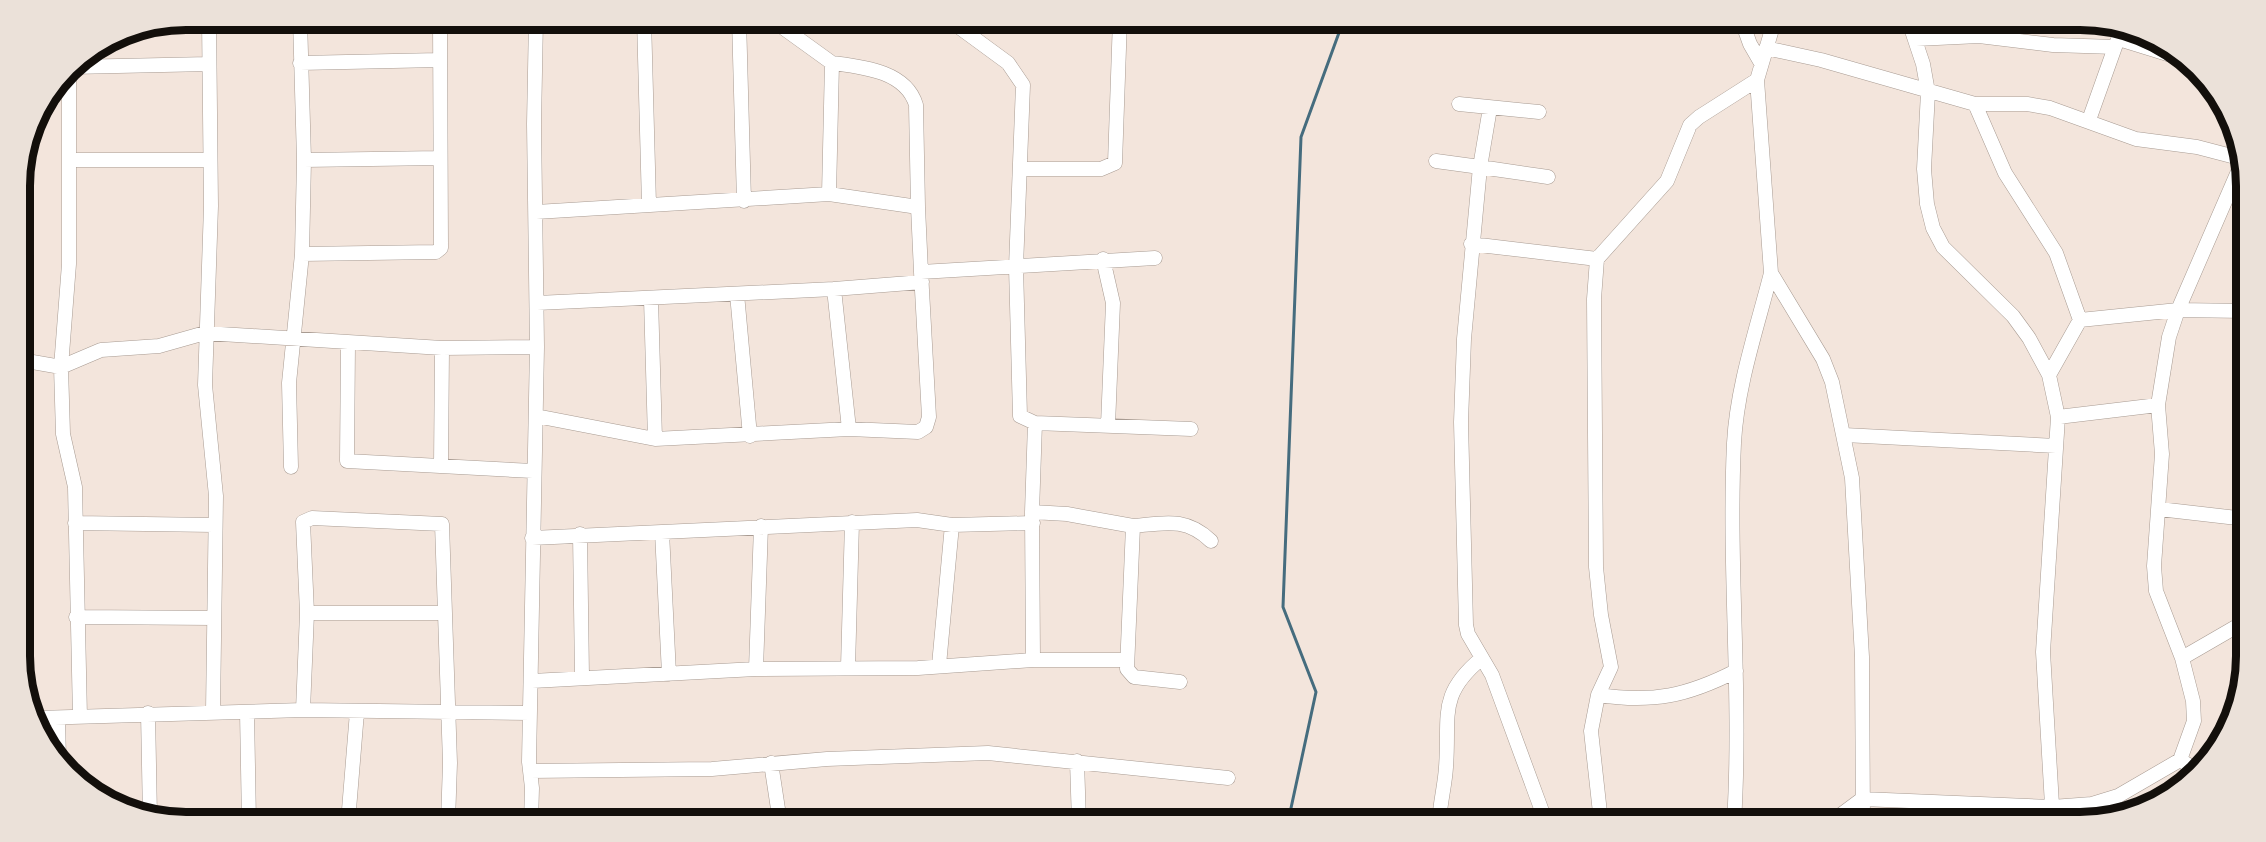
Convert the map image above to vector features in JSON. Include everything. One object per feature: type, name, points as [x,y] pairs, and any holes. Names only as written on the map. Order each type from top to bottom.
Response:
[{"type":"street","points":[[209,30],[210,257],[206,333],[207,424],[216,496],[213,711]]},
{"type":"street","points":[[291,467],[289,383],[302,254],[304,160],[300,30]]},
{"type":"street","points":[[302,254],[436,252],[441,248],[440,30]]},
{"type":"street","points":[[531,812],[532,471],[537,347],[534,124],[536,30]]},
{"type":"street","points":[[644,30],[649,205]]},
{"type":"street","points":[[739,30],[744,201]]},
{"type":"street","points":[[536,416],[655,439],[750,436],[849,429],[918,432],[926,427],[929,417],[914,96],[901,83],[882,73],[864,67],[832,63],[785,30]]},
{"type":"street","points":[[962,30],[1008,63],[1020,77],[1025,95],[1016,267],[1019,413],[1025,421],[1035,423],[1191,429]]},
{"type":"street","points":[[1022,169],[1101,169],[1115,163],[1120,30]]},
{"type":"street","points":[[1745,30],[1761,63]]},
{"type":"street","points":[[1734,812],[1736,671],[1734,441],[1743,387],[1771,273],[1757,80],[1772,30]]},
{"type":"street","points":[[1912,30],[1928,92],[1924,169],[1927,204],[1933,228],[1943,247],[2013,316],[2049,375],[2058,417],[2043,652],[2052,812]]},
{"type":"street","points":[[1916,39],[1979,36],[2053,45],[2119,38],[2156,50]]},
{"type":"street","points":[[2089,120],[2119,38]]},
{"type":"street","points":[[1766,48],[1821,60],[1975,104],[2027,104],[2089,120],[2117,134],[2136,139],[2197,147],[2233,156]]},
{"type":"street","points":[[300,63],[439,60]]},
{"type":"street","points":[[829,194],[832,63]]},
{"type":"street","points":[[86,67],[209,64]]},
{"type":"street","points":[[1600,812],[1591,731],[1598,695],[1611,667],[1601,615],[1596,567],[1594,299],[1597,259],[1666,181],[1690,125],[1757,80]]},
{"type":"street","points":[[69,83],[69,264],[61,368],[63,434],[75,487],[76,617],[80,717]]},
{"type":"street","points":[[1459,104],[1539,112]]},
{"type":"street","points":[[1975,104],[2005,173],[2056,253],[2080,320],[2049,375]]},
{"type":"street","points":[[1490,108],[1470,244],[1465,317],[1461,422],[1468,634],[1494,681],[1542,812]]},
{"type":"street","points":[[304,160],[440,158]]},
{"type":"street","points":[[70,160],[210,160]]},
{"type":"street","points":[[1436,161],[1548,177]]},
{"type":"street","points":[[1844,812],[1862,799],[2052,807],[2092,804],[2118,796],[2180,760],[2194,721],[2193,701],[2182,658],[2156,591],[2154,566],[2162,454],[2158,405],[2169,337],[2178,310],[2236,176]]},
{"type":"street","points":[[536,212],[829,194],[918,207]]},
{"type":"street","points":[[1470,244],[1597,259]]},
{"type":"street","points":[[537,303],[834,290],[921,277],[1016,267],[1103,259],[1155,258]]},
{"type":"street","points":[[1103,259],[1113,303],[1108,425]]},
{"type":"street","points":[[1771,273],[1823,359],[1832,382],[1852,478],[1862,657],[1863,812]]},
{"type":"street","points":[[834,290],[849,429]]},
{"type":"street","points":[[737,294],[750,436]]},
{"type":"street","points":[[651,299],[655,439]]},
{"type":"street","points":[[2080,320],[2178,310],[2236,311]]},
{"type":"street","points":[[30,362],[61,368],[101,350],[159,346],[206,333],[348,344],[442,348],[537,347]]},
{"type":"street","points":[[348,344],[347,462],[532,471]]},
{"type":"street","points":[[441,466],[442,348]]},
{"type":"street","points":[[2058,417],[2158,405]]},
{"type":"street","points":[[1033,660],[1032,518],[1035,423]]},
{"type":"street","points":[[1844,435],[2056,446]]},
{"type":"street","points":[[2159,510],[2236,518]]},
{"type":"street","points":[[532,538],[852,522],[917,520],[952,525],[1067,514],[1133,526],[1182,523],[1197,528],[1211,540]]},
{"type":"street","points":[[303,710],[307,613],[303,522],[312,518],[442,524],[444,528],[444,613],[450,763],[448,812]]},
{"type":"street","points":[[848,667],[852,522]]},
{"type":"street","points":[[75,523],[214,525]]},
{"type":"street","points":[[939,665],[952,525]]},
{"type":"street","points":[[756,669],[761,526]]},
{"type":"street","points":[[1133,526],[1126,660],[1131,676],[1180,682]]},
{"type":"street","points":[[662,532],[669,674]]},
{"type":"street","points":[[580,534],[582,676]]},
{"type":"street","points":[[307,613],[444,613]]},
{"type":"street","points":[[76,617],[214,618]]},
{"type":"street","points":[[2182,658],[2236,627]]},
{"type":"street","points":[[1440,812],[1446,766],[1448,699],[1466,671],[1482,658]]},
{"type":"street","points":[[532,681],[582,676],[756,669],[939,665],[1033,660],[1126,660]]},
{"type":"street","points":[[1598,695],[1656,699],[1703,688],[1736,671]]},
{"type":"street","points":[[43,718],[303,710],[530,713]]},
{"type":"street","points":[[247,712],[249,812]]},
{"type":"street","points":[[349,812],[357,712]]},
{"type":"street","points":[[148,713],[150,807]]},
{"type":"street","points":[[58,718],[59,745]]},
{"type":"street","points":[[530,771],[700,769],[910,755],[988,753],[1228,778]]},
{"type":"street","points":[[2180,760],[2190,766]]},
{"type":"street","points":[[1077,761],[1079,812]]},
{"type":"street","points":[[771,764],[778,812]]},
{"type":"waterway","points":[[1290,812],[1316,692],[1283,607],[1301,137],[1340,30]]}]
